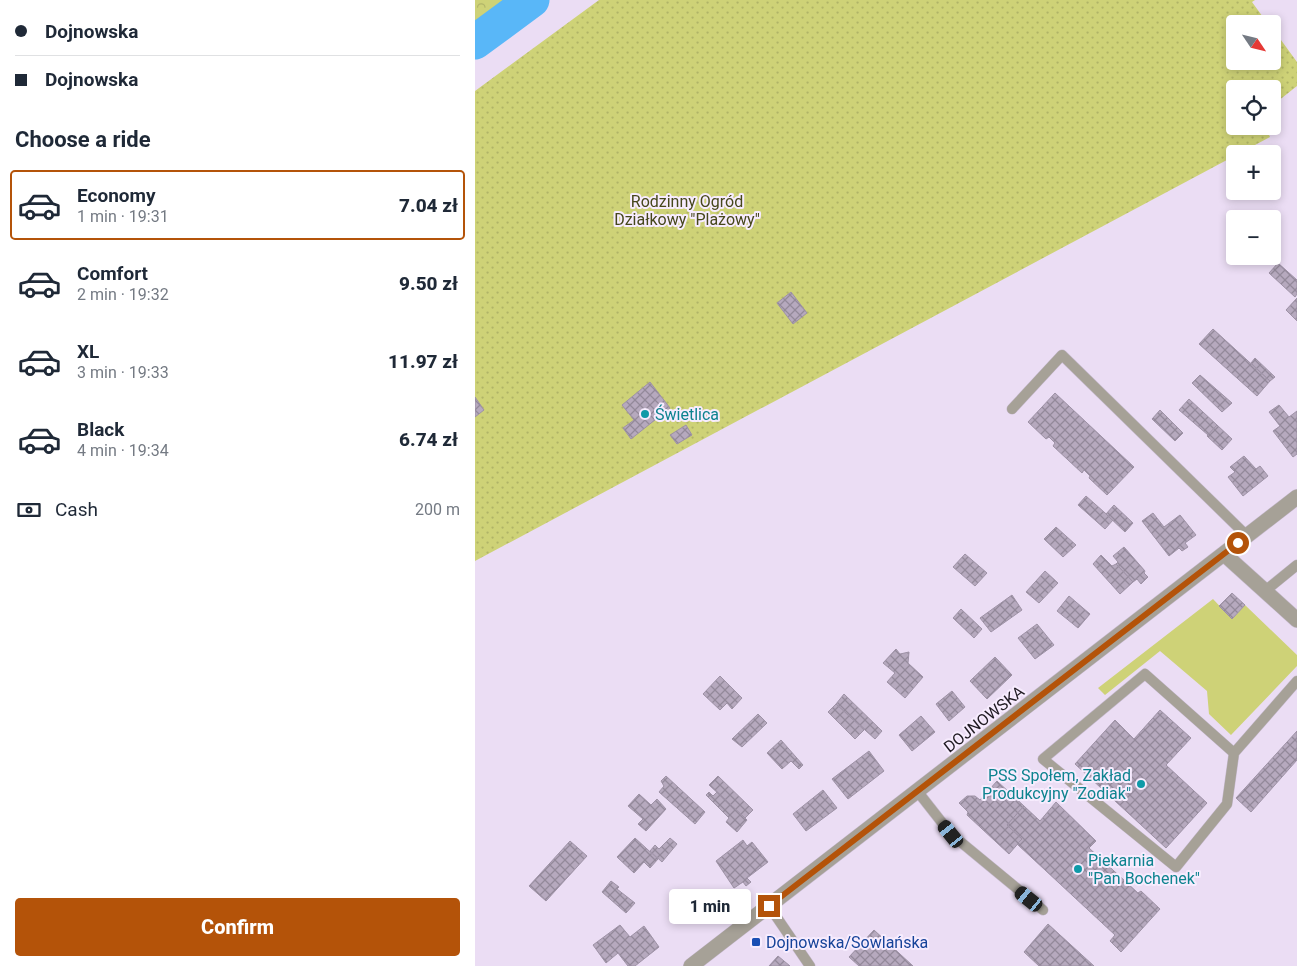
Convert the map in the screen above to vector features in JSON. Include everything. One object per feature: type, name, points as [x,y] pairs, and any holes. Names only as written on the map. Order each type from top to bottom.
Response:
[{"type":"street","name":"DOJNOWSKA","points":[[691,966],[1297,497]]},
{"type":"street","points":[[1224,554],[1297,620]]},
{"type":"lane","points":[[1012,409],[1063,355],[1247,536]]},
{"type":"lane","points":[[1265,591],[1297,565]]},
{"type":"lane","points":[[1234,753],[1145,674],[1043,759],[1176,867],[1227,804],[1234,753],[1297,682]]},
{"type":"lane","points":[[918,792],[951,834],[1043,910]]},
{"type":"lane","points":[[769,906],[810,966]]},
{"type":"green space","points":[[475,0],[529,0],[475,40]]},
{"type":"green space","name":"Rodzinny Ogród Działkowy \"Plażowy\"","points":[[599,0],[1255,0],[1252,2],[1261,15],[1226,15],[1226,70],[1281,70],[1281,40],[1297,62],[1297,86],[1281,99],[1281,80],[1226,80],[1226,135],[1269,135],[1270,137],[1255,145],[1226,145],[1226,160],[475,561],[475,91]]},
{"type":"green space","points":[[1213,599],[1232,619],[1245,605],[1297,655],[1297,666],[1231,735],[1209,714],[1207,691],[1160,651],[1105,695],[1098,688]]},
{"type":"building","points":[[1276,265],[1280,265],[1297,280],[1297,294],[1295,297],[1269,273]]},
{"type":"building","points":[[791,292],[807,313],[793,324],[777,303]]},
{"type":"building","points":[[1297,298],[1297,321],[1286,310]]},
{"type":"building","points":[[1213,329],[1270,381],[1257,396],[1199,344]]},
{"type":"building","points":[[1255,358],[1275,377],[1270,381],[1251,363]]},
{"type":"building","points":[[1200,375],[1232,403],[1222,412],[1192,383]]},
{"type":"building","name":"Świetlica","points":[[650,382],[670,408],[631,439],[623,428],[634,420],[622,405]]},
{"type":"building","points":[[1055,393],[1134,467],[1107,495],[1089,478],[1090,476],[1084,470],[1082,473],[1053,446],[1055,443],[1049,437],[1046,439],[1028,422]]},
{"type":"building","points":[[475,397],[484,410],[475,417]]},
{"type":"building","points":[[1189,399],[1217,425],[1208,435],[1179,410]]},
{"type":"building","points":[[1279,405],[1289,417],[1297,411],[1297,454],[1293,457],[1273,431],[1280,426],[1269,412]]},
{"type":"building","points":[[1160,410],[1183,433],[1175,441],[1152,419]]},
{"type":"building","points":[[686,425],[692,435],[677,444],[670,435]]},
{"type":"building","points":[[1217,425],[1232,439],[1222,450],[1207,436]]},
{"type":"building","points":[[1244,456],[1256,469],[1260,466],[1268,476],[1243,496],[1228,477],[1235,472],[1230,467]]},
{"type":"building","points":[[1086,496],[1113,520],[1105,529],[1078,505]]},
{"type":"building","points":[[1114,505],[1133,523],[1125,532],[1106,514]]},
{"type":"building","points":[[1153,513],[1164,527],[1180,515],[1196,535],[1185,543],[1188,547],[1182,551],[1179,548],[1169,556],[1142,521]]},
{"type":"building","points":[[1056,527],[1076,545],[1063,557],[1044,539]]},
{"type":"building","points":[[1124,547],[1148,577],[1141,584],[1137,579],[1133,582],[1116,564],[1118,562],[1113,556]]},
{"type":"building","points":[[965,554],[987,573],[975,586],[953,567]]},
{"type":"building","points":[[1101,555],[1112,566],[1116,564],[1133,582],[1120,594],[1093,564]]},
{"type":"building","points":[[1045,571],[1058,583],[1039,603],[1026,592]]},
{"type":"building","points":[[1232,593],[1245,605],[1232,619],[1219,606]]},
{"type":"building","points":[[1012,595],[1022,610],[991,632],[980,618]]},
{"type":"building","points":[[1069,596],[1090,614],[1078,628],[1057,611]]},
{"type":"building","points":[[961,609],[982,629],[974,638],[953,618]]},
{"type":"building","points":[[1037,624],[1054,645],[1035,659],[1018,638]]},
{"type":"building","points":[[896,649],[900,654],[909,652],[908,663],[923,677],[905,698],[887,682],[895,673],[883,663]]},
{"type":"building","points":[[995,657],[1012,675],[987,699],[970,681]]},
{"type":"building","points":[[720,676],[742,698],[732,709],[727,703],[720,710],[703,694]]},
{"type":"building","points":[[952,691],[965,707],[949,721],[936,704]]},
{"type":"building","points":[[844,694],[882,731],[875,739],[836,704]]},
{"type":"building","points":[[836,704],[864,730],[855,739],[828,712]]},
{"type":"building","name":"PSS Społem, Zakład Produkcyjny \"Zodiak\"","points":[[1160,710],[1191,738],[1166,765],[1207,803],[1166,848],[1075,764],[1115,720],[1134,739]]},
{"type":"building","points":[[758,714],[767,723],[742,747],[732,739]]},
{"type":"building","points":[[921,716],[935,732],[912,751],[899,735]]},
{"type":"building","points":[[1297,731],[1297,760],[1251,812],[1236,798]]},
{"type":"building","points":[[781,740],[803,765],[799,769],[791,761],[782,769],[767,753]]},
{"type":"building","points":[[869,751],[884,771],[848,799],[832,779]]},
{"type":"building","points":[[666,776],[705,812],[695,824],[659,792],[664,786],[661,781]]},
{"type":"building","points":[[718,776],[753,810],[745,818],[709,785]]},
{"type":"building","points":[[997,781],[1024,806],[1007,825],[1022,839],[1009,854],[967,815],[968,812],[959,803],[967,796],[975,796],[980,800]]},
{"type":"building","points":[[823,790],[837,808],[806,831],[793,814]]},
{"type":"building","points":[[709,792],[713,796],[717,792],[747,820],[737,832],[726,822],[729,818],[706,795]]},
{"type":"building","points":[[639,794],[651,805],[657,799],[666,809],[646,831],[638,824],[643,819],[628,806]]},
{"type":"building","name":"Piekarnia \"Pan Bochenek\"","points":[[1056,802],[1096,841],[1089,848],[1138,893],[1141,891],[1160,909],[1121,952],[1110,941],[1115,935],[1017,844],[1022,839],[1007,825],[1024,806],[1040,821]]},
{"type":"building","points":[[635,838],[658,859],[650,868],[644,862],[634,873],[617,857]]},
{"type":"building","points":[[670,838],[677,844],[662,862],[650,851],[655,845],[659,849]]},
{"type":"building","points":[[743,840],[747,846],[752,842],[768,862],[747,878],[751,882],[746,886],[743,882],[734,888],[716,861]]},
{"type":"building","points":[[570,841],[587,856],[546,901],[529,886]]},
{"type":"building","points":[[611,881],[619,887],[617,889],[635,903],[626,913],[602,892]]},
{"type":"building","points":[[1048,924],[1094,966],[1039,966],[1024,952]]},
{"type":"building","points":[[620,925],[630,937],[644,926],[659,947],[635,966],[628,966],[618,953],[606,963],[593,945]]},
{"type":"building","points":[[874,930],[913,966],[859,966],[849,957]]},
{"type":"building","points":[[778,956],[790,966],[769,966]]},
{"type":"waterway","points":[[475,42],[532,0]]},
{"type":"place","name":"Świetlica","points":[[645,414]]},
{"type":"place","name":"PSS Społem, Zakład Produkcyjny \"Zodiak\"","points":[[1141,784]]},
{"type":"place","name":"Piekarnia \"Pan Bochenek\"","points":[[1078,869]]},
{"type":"place","name":"Dojnowska/Sowlańska","points":[[756,942]]},
{"type":"route","points":[[769,906],[1238,543]]}]
